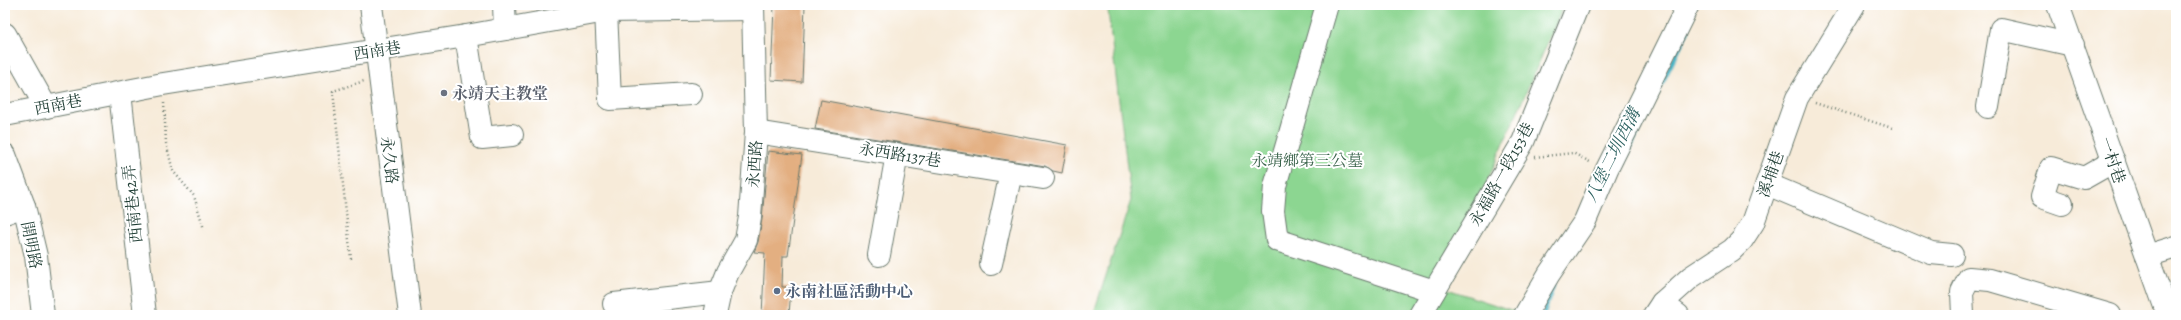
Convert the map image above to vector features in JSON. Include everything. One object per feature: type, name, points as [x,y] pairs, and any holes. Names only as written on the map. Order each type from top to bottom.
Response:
[{"type":"street","name":"永久路","points":[[371,5],[410,315]]},
{"type":"street","points":[[504,5],[505,29]]},
{"type":"street","points":[[1327,5],[1275,186],[1273,211],[1277,240],[1434,291]]},
{"type":"street","name":"永福路一段153巷","points":[[1420,315],[1523,142],[1578,5]]},
{"type":"street","points":[[1524,315],[1549,274],[1585,221],[1607,169],[1688,5]]},
{"type":"street","name":"溪埔巷","points":[[1664,311],[1691,277],[1732,250],[1742,240],[1753,223],[1797,98],[1854,5]]},
{"type":"street","name":"一村巷","points":[[2058,5],[2168,315]]},
{"type":"street","name":"西南巷","points":[[5,115],[163,84],[466,36],[606,11],[752,7]]},
{"type":"street","name":"永西路","points":[[715,315],[720,292],[730,265],[746,240],[750,217],[756,132],[752,7]]},
{"type":"street","points":[[606,11],[610,99],[691,94]]},
{"type":"street","points":[[1988,106],[2001,29],[2073,45]]},
{"type":"street","points":[[5,34],[46,107]]},
{"type":"street","points":[[466,36],[482,138],[512,135]]},
{"type":"street","name":"西南巷42弄","points":[[120,92],[145,315]]},
{"type":"street","name":"永西路137巷","points":[[756,132],[1043,178]]},
{"type":"street","points":[[879,255],[897,154]]},
{"type":"street","name":"開明路","points":[[5,155],[14,209],[36,256],[43,315]]},
{"type":"street","points":[[2062,204],[2042,197],[2050,168],[2084,178],[2114,161]]},
{"type":"street","points":[[991,264],[1011,173]]},
{"type":"street","points":[[1767,184],[1931,253],[1952,255]]},
{"type":"street","points":[[2147,256],[2176,247]]},
{"type":"street","points":[[1963,315],[1962,292],[1970,278],[1990,280],[2110,315]]},
{"type":"street","points":[[614,304],[720,292]]},
{"type":"path","points":[[351,259],[334,91],[379,76]]},
{"type":"path","points":[[163,84],[166,143],[173,171],[194,196],[204,229]]},
{"type":"path","points":[[1797,98],[1892,128]]},
{"type":"path","points":[[1512,160],[1573,153],[1607,169]]},
{"type":"green space","name":"永靖鄉第三公墓","points":[[1110,5],[1564,5],[1441,287],[1517,312],[1516,315],[1093,315],[1131,200],[1108,11]]},
{"type":"building","points":[[774,5],[805,5],[802,82],[771,80]]},
{"type":"building","points":[[821,100],[1067,145],[1062,173],[1053,171],[1045,166],[815,129]]},
{"type":"building","points":[[768,151],[802,155],[788,256],[783,256],[782,287],[791,287],[789,315],[762,315],[765,253],[754,252],[758,242],[762,219]]},
{"type":"waterway","name":"八堡二圳西溝","points":[[1605,199],[1688,30]]},
{"type":"waterway","name":"八堡二圳西溝","points":[[1543,315],[1553,286]]},
{"type":"place","name":"永靖天主教堂","points":[[444,93]]},
{"type":"place","name":"永南社區活動中心","points":[[777,291]]}]
